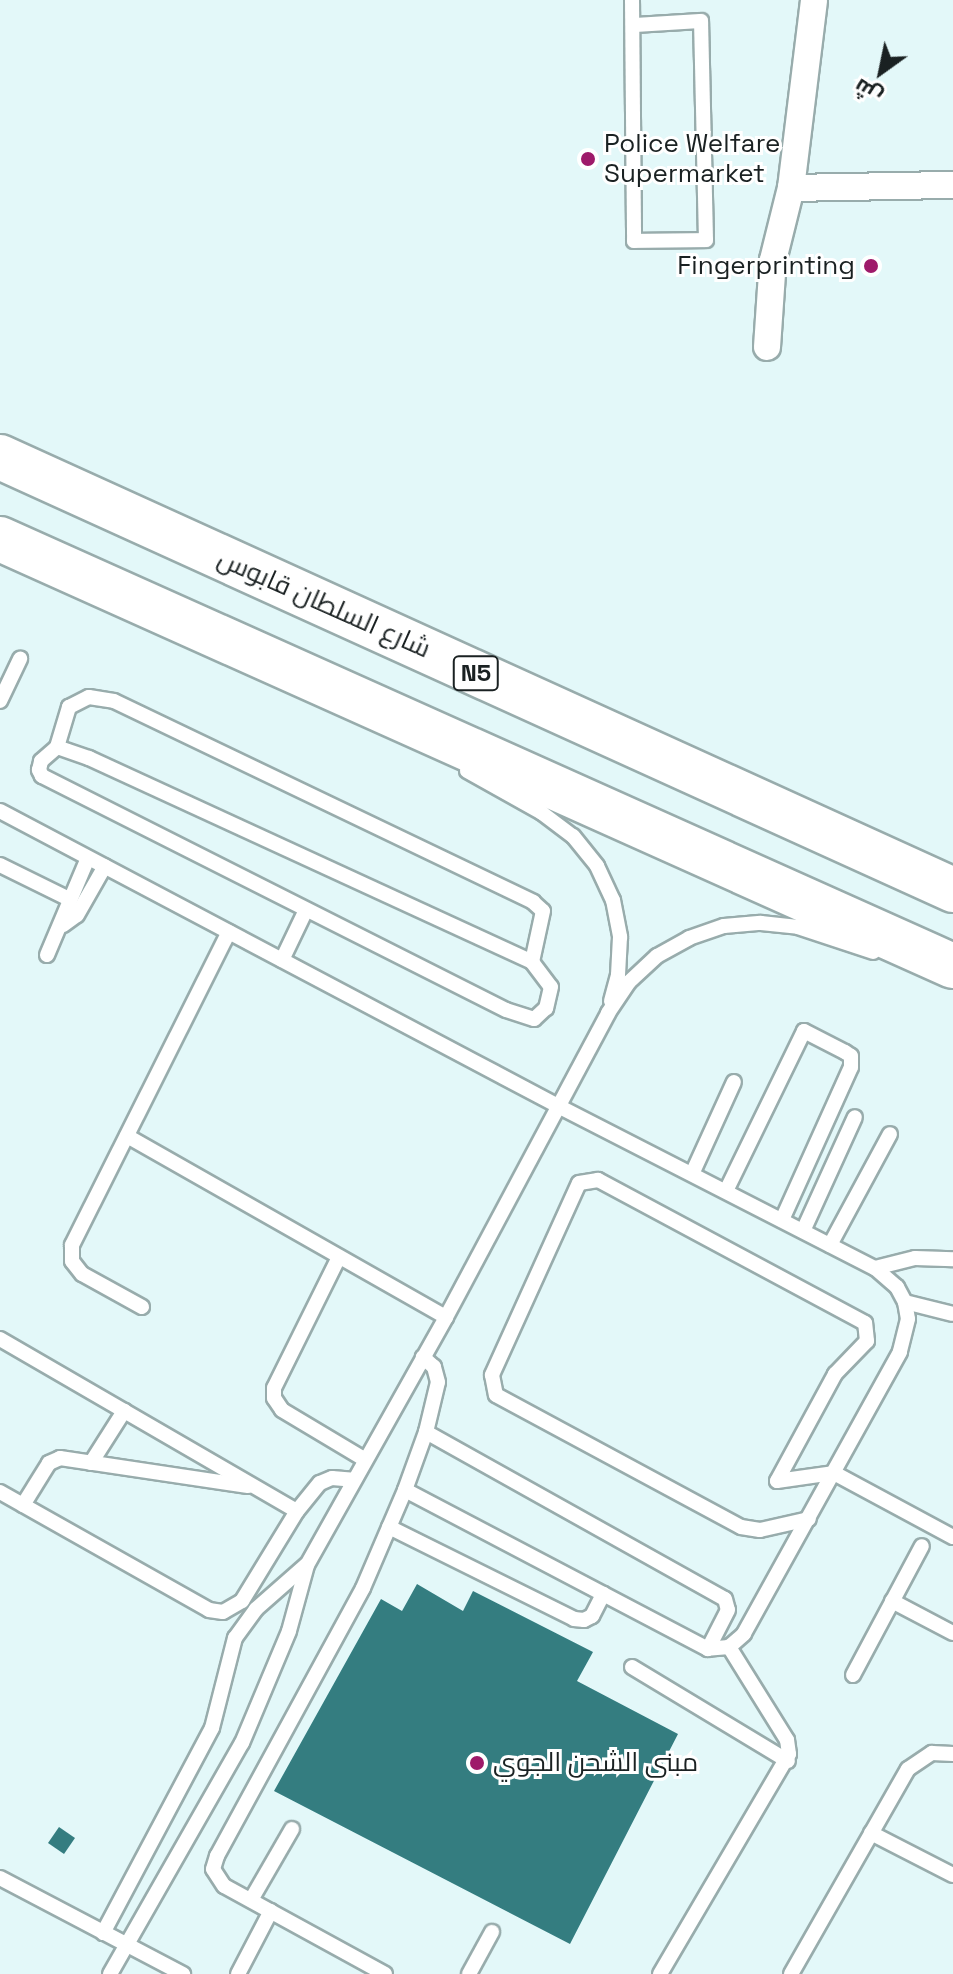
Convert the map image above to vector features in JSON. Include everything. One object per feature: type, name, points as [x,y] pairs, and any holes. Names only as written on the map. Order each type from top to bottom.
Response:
[{"type":"highway","name":"شارع السلطان قابوس","points":[[0,457],[953,890]]},
{"type":"highway","points":[[0,539],[939,968]]},
{"type":"highway","points":[[0,549],[57,566]]},
{"type":"street","points":[[767,347],[773,260],[791,188],[814,0]]},
{"type":"street","points":[[791,188],[953,185]]},
{"type":"lane","points":[[632,0],[634,241],[706,240],[701,21],[634,25]]},
{"type":"lane","points":[[0,701],[20,659]]},
{"type":"lane","points":[[289,671],[422,746]]},
{"type":"lane","points":[[57,747],[89,758],[532,962],[551,987],[546,1008],[534,1019],[506,1010],[42,776],[39,770],[41,761],[57,747],[69,707],[89,697],[114,701],[533,902],[543,911],[532,962]]},
{"type":"lane","points":[[449,761],[542,813],[573,836],[597,866],[613,900],[620,937],[618,975],[608,1013]]},
{"type":"lane","points":[[0,811],[558,1106],[875,1268],[897,1287],[905,1302],[908,1319],[900,1352],[744,1634],[729,1647],[708,1649],[405,1490]]},
{"type":"lane","points":[[47,955],[63,925],[69,899],[88,858]]},
{"type":"lane","points":[[0,866],[69,899]]},
{"type":"lane","points":[[63,925],[77,915],[105,866]]},
{"type":"lane","points":[[282,960],[306,910]]},
{"type":"lane","points":[[110,1974],[242,1743],[289,1631],[307,1565],[446,1317],[608,1013],[629,982],[657,956],[689,938],[724,926],[761,923],[798,927],[883,956]]},
{"type":"lane","points":[[142,1307],[82,1274],[71,1253],[229,932]]},
{"type":"lane","points":[[939,968],[953,980]]},
{"type":"lane","points":[[726,1191],[804,1031],[845,1052],[851,1056],[851,1067],[782,1220]]},
{"type":"lane","points":[[692,1174],[734,1082]]},
{"type":"lane","points":[[803,1231],[855,1117]]},
{"type":"lane","points":[[830,1245],[890,1134]]},
{"type":"lane","points":[[127,1136],[446,1317]]},
{"type":"lane","points":[[809,1519],[760,1530],[741,1527],[502,1399],[493,1389],[492,1375],[575,1188],[591,1179],[860,1319],[868,1329],[867,1341],[835,1374],[777,1481],[834,1473],[951,1530]]},
{"type":"lane","points":[[339,1257],[273,1393],[282,1410],[364,1459]]},
{"type":"lane","points":[[875,1268],[915,1258],[953,1259]]},
{"type":"lane","points":[[905,1302],[953,1314]]},
{"type":"lane","points":[[0,1339],[297,1511]]},
{"type":"lane","points":[[385,1974],[219,1882],[214,1862],[363,1588],[405,1490],[426,1432],[438,1382],[434,1367],[423,1357]]},
{"type":"lane","points":[[91,1463],[124,1411]]},
{"type":"lane","points":[[426,1432],[725,1599],[728,1610],[708,1649]]},
{"type":"lane","points":[[23,1505],[54,1460],[255,1487]]},
{"type":"lane","points":[[0,1492],[209,1610],[223,1612],[242,1601],[297,1511],[320,1483],[332,1478],[353,1480]]},
{"type":"lane","points":[[389,1527],[574,1619],[584,1620],[592,1616],[603,1594]]},
{"type":"lane","points":[[853,1675],[922,1546]]},
{"type":"lane","points":[[103,1933],[212,1728],[235,1638],[256,1609],[307,1565]]},
{"type":"lane","points":[[892,1601],[953,1633]]},
{"type":"lane","points":[[660,1974],[788,1761],[787,1740],[729,1647]]},
{"type":"lane","points":[[632,1667],[788,1761]]},
{"type":"lane","points":[[791,1974],[915,1762],[932,1753],[953,1754]]},
{"type":"lane","points":[[251,1900],[292,1829]]},
{"type":"lane","points":[[871,1833],[953,1875]]},
{"type":"lane","points":[[0,1878],[183,1974]]},
{"type":"lane","points":[[238,1974],[271,1911]]},
{"type":"lane","points":[[469,1974],[492,1932]]},
{"type":"building","name":"مبنى الشحن الجوي","points":[[417,1584],[463,1611],[473,1591],[593,1652],[577,1681],[678,1734],[570,1944],[274,1791],[381,1599],[402,1611]]},
{"type":"building","points":[[59,1827],[75,1838],[64,1854],[48,1843]]},
{"type":"place","name":"Police Welfare Supermarket","points":[[588,159]]},
{"type":"place","name":"Fingerprinting","points":[[871,266]]},
{"type":"place","name":"مبنى الشحن الجوي","points":[[477,1763]]}]
